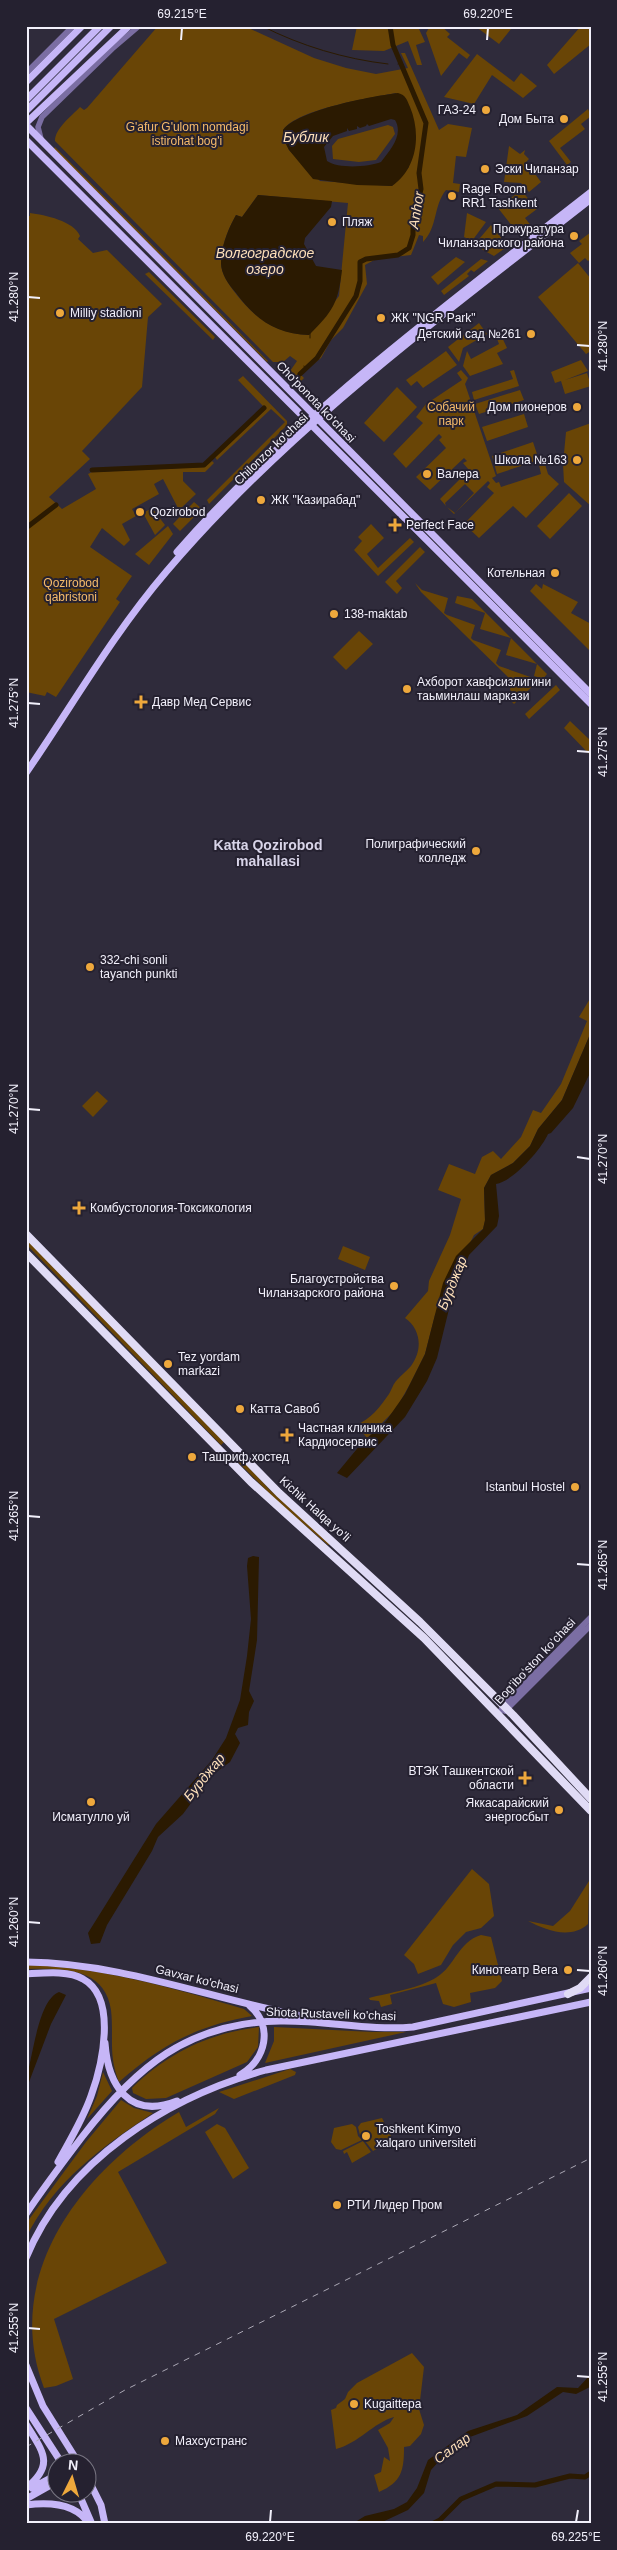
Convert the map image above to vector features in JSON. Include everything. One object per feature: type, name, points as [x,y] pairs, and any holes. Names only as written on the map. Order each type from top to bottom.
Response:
[{"type":"highway","name":"Kichik Halqa yo'li","points":[[26,1234],[232,1445],[279,1492],[373,1578],[505,1708],[589,1797]]},
{"type":"highway","name":"Kichik Halqa yo'li","points":[[26,1253],[223,1454],[283,1513],[367,1585],[499,1714],[591,1811]]},
{"type":"highway","points":[[223,1454],[232,1445]]},
{"type":"highway","points":[[367,1585],[373,1578]]},
{"type":"highway","points":[[563,1782],[591,1817]]},
{"type":"highway","points":[[568,1994],[580,1988],[591,1977]]},
{"type":"main road","points":[[26,82],[82,26]]},
{"type":"main road","points":[[26,100],[100,26]]},
{"type":"main road","points":[[26,111],[111,26]]},
{"type":"main road","points":[[26,124],[130,28]]},
{"type":"main road","name":"Cho'ponota ko'chasi","points":[[26,124],[264,364],[312,420]]},
{"type":"main road","name":"Cho'ponota ko'chasi","points":[[28,143],[257,371],[312,420],[573,681],[591,704]]},
{"type":"main road","name":"Chilonzor ko'chasi","points":[[26,765],[142,602],[167,571],[217,516],[312,420],[469,291],[586,200],[591,192]]},
{"type":"main road","points":[[257,371],[263,370],[264,364]]},
{"type":"main road","name":"Cho'ponota ko'chasi","points":[[573,681],[591,694]]},
{"type":"main road","name":"Chilonzor ko'chasi","points":[[26,773],[54,728]]},
{"type":"main road","name":"Gavxar ko'chasi","points":[[26,1962],[58,1963],[97,1968],[302,2016],[362,2026]]},
{"type":"main road","points":[[26,1974],[58,1974],[82,1978],[92,1986],[103,2004],[104,2030],[110,2074],[119,2091],[132,2101],[152,2106],[170,2104],[228,2080],[244,2072],[258,2058],[264,2042],[263,2022],[254,2009],[245,2003]]},
{"type":"main road","name":"Shota Rustaveli ko'chasi","points":[[26,2214],[49,2180],[119,2091],[154,2060],[191,2038],[219,2028],[263,2022],[296,2021],[383,2028],[413,2027],[591,1988]]},
{"type":"main road","points":[[228,2080],[307,2061],[591,2002]]},
{"type":"main road","points":[[49,2180],[91,2096],[104,2030]]},
{"type":"main road","points":[[26,2258],[43,2221],[77,2178],[143,2126],[200,2092]]},
{"type":"main road","points":[[26,2365],[43,2406],[72,2452]]},
{"type":"main road","points":[[26,2408],[55,2452]]},
{"type":"main road","points":[[26,2424],[44,2454],[45,2460],[40,2475],[26,2489]]},
{"type":"main road","points":[[26,2489],[48,2479]]},
{"type":"main road","points":[[26,2499],[48,2487]]},
{"type":"main road","points":[[98,2499],[105,2524]]},
{"type":"main road","points":[[82,2502],[90,2524]]},
{"type":"main road","points":[[26,2505],[51,2504],[72,2508],[90,2524]]},
{"type":"street","points":[[26,73],[73,26]]},
{"type":"street","points":[[44,143],[38,129],[42,117],[130,28],[139,26]]},
{"type":"street","name":"Bogʻiboʻston koʻchasi","points":[[505,1708],[591,1617]]},
{"type":"street","name":"Bogʻiboʻston koʻchasi","points":[[499,1714],[591,1625]]},
{"type":"green space","name":"G'afur G'ulom nomdagi istirohat bog'i","points":[[158,26],[244,26],[314,58],[346,68],[376,74],[408,68],[401,53],[405,53],[439,130],[448,124],[472,128],[466,157],[456,156],[453,183],[460,184],[459,192],[446,190],[439,203],[428,236],[423,242],[423,236],[419,235],[411,255],[376,259],[365,265],[367,284],[343,328],[331,340],[321,358],[300,374],[304,378],[297,385],[288,374],[297,361],[290,356],[283,362],[273,362],[55,141],[58,131],[69,118],[80,107],[84,110]],"holes":[[[396,93],[409,167],[392,186],[320,181],[289,150],[283,138],[283,130],[291,123],[318,110]],[[258,195],[348,203],[339,296],[309,335],[285,331],[257,316],[241,300],[223,274],[221,257],[230,226],[236,215],[242,217]]]},
{"type":"green space","points":[[357,26],[414,26],[419,29],[425,42],[416,45],[422,65],[417,65],[408,41],[384,51],[352,50]]},
{"type":"green space","points":[[430,26],[441,26],[450,34],[447,37],[470,55],[467,59],[459,53],[441,76],[426,33]]},
{"type":"green space","points":[[475,26],[507,26],[511,29],[499,44]]},
{"type":"green space","points":[[581,26],[591,26],[591,44],[554,74],[547,65]]},
{"type":"green space","points":[[477,54],[514,82],[521,73],[537,86],[523,98],[492,75],[474,104],[444,97]]},
{"type":"green space","points":[[588,109],[591,116],[581,124],[585,129],[560,148],[571,162],[567,165],[549,141]]},
{"type":"green space","points":[[388,125],[393,127],[395,134],[376,160],[359,162],[333,159],[332,146],[338,139]]},
{"type":"green space","points":[[509,146],[520,154],[525,150],[524,154],[529,159],[526,162],[541,182],[529,192],[521,183],[504,182]]},
{"type":"green space","points":[[55,147],[268,361],[267,362],[54,149]]},
{"type":"green space","points":[[521,190],[537,209],[525,218],[532,227],[520,236],[498,208]]},
{"type":"green space","name":"Qozirobod qabristoni","points":[[30,213],[51,217],[72,226],[80,236],[78,239],[93,253],[107,250],[162,304],[148,317],[142,387],[82,451],[90,459],[49,497],[62,509],[96,489],[88,474],[92,472],[204,467],[212,461],[214,463],[205,472],[183,472],[183,481],[196,494],[179,510],[163,479],[154,484],[159,494],[132,509],[136,516],[122,524],[130,540],[124,546],[102,528],[90,547],[132,576],[116,599],[120,602],[56,697],[47,692],[45,696],[26,692],[26,216],[30,216]]},
{"type":"green space","points":[[467,213],[486,222],[472,241],[464,237]]},
{"type":"green space","points":[[491,225],[508,246],[494,256],[474,245]]},
{"type":"green space","points":[[591,232],[591,259],[588,261],[585,258],[579,263],[570,253],[582,244],[579,241]]},
{"type":"green space","points":[[456,257],[465,262],[438,285],[431,277]]},
{"type":"green space","points":[[481,259],[488,261],[474,272],[471,270],[467,274],[469,276],[444,295],[441,291]]},
{"type":"green space","points":[[578,263],[591,279],[591,351],[586,354],[538,297]]},
{"type":"green space","points":[[149,272],[215,337],[213,340],[145,274]]},
{"type":"green space","points":[[479,323],[487,334],[463,348],[459,362],[448,347]]},
{"type":"green space","points":[[500,333],[507,348],[497,353],[503,364],[470,376],[463,366],[467,351],[471,359],[499,344],[496,336]]},
{"type":"green space","points":[[446,351],[457,365],[423,388],[417,381],[411,386],[406,380]]},
{"type":"green space","points":[[581,360],[588,371],[565,380],[587,373],[591,386],[565,394],[561,381],[555,383],[551,372]]},
{"type":"green space","name":"Собачий парк","points":[[461,370],[468,378],[465,384],[496,476],[492,478],[496,483],[499,482],[501,487],[541,474],[539,465],[545,464],[548,474],[559,484],[526,518],[513,506],[479,538],[464,524],[494,493],[487,487],[490,483],[488,481],[454,514],[447,507],[455,513],[474,493],[465,484],[445,503],[446,506],[440,499],[469,470],[463,463],[467,461],[464,458],[430,490],[416,477],[446,448],[439,440],[442,437],[439,434],[406,468],[393,454],[423,423],[416,417],[426,404],[462,380],[457,373]]},
{"type":"green space","points":[[514,370],[519,386],[474,400],[472,392],[513,379],[510,371]]},
{"type":"green space","points":[[243,376],[287,421],[287,425],[209,504],[207,500],[285,422],[271,409],[217,460],[215,457],[262,412],[260,409],[263,406],[238,380]]},
{"type":"green space","points":[[397,387],[417,407],[384,442],[364,423]]},
{"type":"green space","points":[[520,390],[524,400],[479,414],[475,404]]},
{"type":"green space","points":[[524,414],[528,427],[487,441],[482,427]]},
{"type":"green space","name":"Школа №163","points":[[591,423],[591,506],[564,482],[563,464],[566,432]]},
{"type":"green space","points":[[533,442],[539,460],[497,474],[492,456]]},
{"type":"green space","points":[[569,493],[582,506],[550,539],[537,526]]},
{"type":"green space","points":[[194,502],[202,509],[180,531],[173,524]]},
{"type":"green space","points":[[152,508],[165,525],[155,535],[143,513]]},
{"type":"green space","points":[[371,524],[384,538],[367,554],[378,568],[410,538],[414,542],[378,576],[354,550],[362,541],[358,537]]},
{"type":"green space","points":[[168,526],[173,534],[149,565],[135,554]]},
{"type":"green space","points":[[420,547],[425,552],[396,581],[402,588],[397,594],[385,582]]},
{"type":"green space","points":[[415,583],[422,590],[448,598],[444,613],[475,625],[471,638],[473,640],[501,650],[496,663],[499,666],[539,680],[514,704],[512,702],[516,695],[510,690],[511,682],[508,677],[421,592]]},
{"type":"green space","points":[[536,584],[542,589],[543,584],[578,602],[571,613],[591,624],[591,652],[530,591]]},
{"type":"green space","points":[[457,596],[472,599],[511,638],[480,629],[485,613],[455,603]]},
{"type":"green space","points":[[359,631],[373,644],[346,670],[333,657]]},
{"type":"green space","points":[[511,638],[537,664],[506,655]]},
{"type":"green space","points":[[537,664],[547,674],[543,679],[534,676]]},
{"type":"green space","points":[[556,685],[560,690],[529,719],[525,714]]},
{"type":"green space","points":[[570,721],[591,741],[591,756],[564,728]]},
{"type":"green space","points":[[591,997],[591,1032],[562,1100],[538,1129],[530,1146],[513,1163],[491,1175],[484,1188],[485,1221],[483,1229],[474,1235],[435,1315],[425,1354],[396,1409],[367,1438],[356,1425],[371,1416],[379,1408],[396,1382],[415,1360],[419,1347],[417,1334],[405,1318],[428,1291],[429,1281],[450,1235],[461,1199],[438,1190],[449,1164],[475,1174],[482,1157],[493,1151],[501,1159],[521,1137],[533,1110],[541,1113],[561,1084],[587,1021],[579,1017]]},
{"type":"green space","points":[[97,1091],[108,1101],[93,1117],[82,1106]]},
{"type":"green space","points":[[27,1240],[224,1442],[221,1445],[26,1244]]},
{"type":"green space","points":[[343,1246],[370,1257],[365,1270],[338,1259]]},
{"type":"green space","points":[[237,1455],[270,1490],[330,1544],[328,1545],[278,1502],[234,1458]]},
{"type":"green space","points":[[472,1869],[489,1884],[494,1916],[481,1928],[466,1932],[453,1945],[441,1965],[418,1974],[414,1964],[404,1955]]},
{"type":"green space","points":[[589,1881],[588,1924],[581,1929],[574,1932],[558,1932],[542,1928],[528,1921],[553,1926],[570,1911]]},
{"type":"green space","points":[[481,1935],[491,1937],[502,1981],[495,1988],[470,1993],[471,2002],[454,2007],[443,2004],[436,1983],[390,1995],[392,2004],[381,2007],[379,2001],[370,2000],[369,1998],[413,1987],[437,1977],[448,1967],[467,1943]]},
{"type":"green space","points":[[26,1965],[82,1970],[137,1980],[244,2009],[252,2016],[214,2025],[180,2039],[150,2057],[119,2082],[112,2054],[111,2010],[107,1996],[100,1985],[90,1977],[79,1973],[66,1970],[26,1969]]},
{"type":"green space","points":[[259,2027],[258,2047],[247,2062],[166,2098],[146,2099],[133,2093],[132,2088],[146,2076],[175,2055],[190,2047],[223,2034]]},
{"type":"green space","points":[[274,2027],[406,2032],[265,2063],[274,2041]]},
{"type":"green space","points":[[290,2069],[296,2072],[295,2075],[234,2099],[219,2092]]},
{"type":"green space","points":[[103,2072],[112,2091],[87,2119],[97,2096]]},
{"type":"green space","points":[[121,2100],[134,2108],[153,2113],[98,2152],[81,2167],[50,2199],[26,2238],[26,2225],[30,2218],[86,2142]]},
{"type":"green space","points":[[219,2108],[215,2114],[118,2172],[167,2263],[54,2319],[73,2379],[56,2386],[44,2388],[33,2345],[33,2304],[43,2264],[60,2227],[84,2193],[112,2162],[145,2135],[179,2112],[186,2127]]},
{"type":"green space","points":[[382,2118],[393,2140],[373,2151],[360,2135],[358,2127],[361,2123]]},
{"type":"green space","points":[[217,2124],[225,2128],[249,2168],[233,2179],[205,2132]]},
{"type":"green space","points":[[352,2124],[356,2127],[358,2136],[362,2140],[341,2150],[336,2149],[331,2142],[334,2128]]},
{"type":"green space","points":[[363,2141],[371,2152],[352,2163],[347,2152],[344,2154],[343,2151]]},
{"type":"green space","points":[[412,2353],[424,2367],[419,2409],[424,2425],[421,2434],[410,2446],[404,2447],[402,2469],[397,2479],[393,2484],[379,2492],[374,2475],[381,2472],[384,2457],[390,2461],[388,2448],[378,2430],[390,2423],[394,2417],[379,2424],[352,2442],[336,2449],[331,2410],[336,2408],[345,2399],[348,2392],[357,2383]]},
{"type":"water","name":"Бублик","points":[[398,93],[405,96],[413,117],[416,139],[415,150],[407,170],[401,179],[392,186],[357,185],[313,179],[289,150],[283,138],[283,130],[304,116],[336,105]],"holes":[[[391,119],[395,120],[398,131],[397,137],[381,162],[354,166],[332,164],[327,161],[324,147],[333,136],[347,131],[347,128],[349,131],[357,129],[357,126],[360,128],[367,124],[369,126]]]},
{"type":"water","name":"Волгоградское озеро","points":[[258,195],[332,201],[331,207],[305,238],[304,244],[316,266],[342,270],[339,291],[329,313],[309,335],[286,332],[267,323],[243,302],[233,290],[222,271],[222,251],[230,226],[236,215],[242,217]]},
{"type":"water","name":"Бурджар","points":[[591,1032],[591,1071],[573,1108],[548,1134],[526,1164],[503,1182],[496,1184],[499,1216],[497,1226],[469,1255],[450,1305],[437,1358],[427,1381],[405,1417],[347,1478],[337,1473],[361,1444],[386,1421],[405,1394],[425,1354],[443,1283],[456,1256],[483,1229],[485,1220],[484,1188],[491,1175],[513,1163],[530,1146],[538,1129],[562,1100]]},
{"type":"water","name":"Бурджар","points":[[253,1556],[259,1557],[257,1640],[249,1691],[254,1701],[249,1712],[248,1725],[238,1728],[235,1734],[240,1743],[230,1762],[211,1776],[183,1814],[158,1837],[152,1851],[107,1925],[100,1943],[91,1944],[88,1933],[156,1824],[212,1760],[226,1738],[240,1700],[247,1656],[251,1619],[247,1566],[248,1558]]},
{"type":"water","points":[[59,1992],[66,1995],[51,2024],[26,2090],[26,2079],[41,2017],[52,1997]]},
{"type":"water","name":"Салар","points":[[591,2374],[590,2387],[576,2394],[563,2392],[527,2416],[470,2437],[440,2460],[431,2470],[424,2493],[408,2510],[378,2524],[352,2524],[365,2516],[394,2509],[407,2502],[417,2488],[428,2460],[468,2431],[517,2415],[557,2387],[578,2388]]},
{"type":"waterway","points":[[262,26],[292,40],[324,51],[388,64]]},
{"type":"waterway","name":"Anhor","points":[[300,374],[317,358],[356,296],[360,281],[360,262],[366,259],[398,255],[409,248],[413,235],[413,219],[421,189],[419,173],[426,123],[393,45],[390,26]]},
{"type":"waterway","points":[[310,333],[310,338]]},
{"type":"waterway","name":"Anhor","points":[[92,470],[204,465],[264,408]]},
{"type":"waterway","name":"Anhor","points":[[26,528],[56,505]]},
{"type":"waterway","name":"Салар","points":[[432,2524],[440,2520],[461,2499],[496,2484],[535,2485],[570,2476],[585,2477],[591,2473]]},
{"type":"railway","points":[[26,2447],[125,2390],[591,2158]]},
{"type":"place","name":"ГАЗ-24","points":[[486,110]]},
{"type":"place","name":"Дом Быта","points":[[564,119]]},
{"type":"place","name":"Эски Чиланзар","points":[[485,169]]},
{"type":"place","name":"Rage Room RR1 Tashkent","points":[[452,196]]},
{"type":"place","name":"Пляж","points":[[332,222]]},
{"type":"place","name":"Прокуратура Чиланзарского района","points":[[574,236]]},
{"type":"place","name":"Milliy stadioni","points":[[60,313]]},
{"type":"place","name":"ЖК \"NGR Park\"","points":[[381,318]]},
{"type":"place","name":"Детский сад №261","points":[[531,334]]},
{"type":"place","name":"Дом пионеров","points":[[577,407]]},
{"type":"place","name":"Школа №163","points":[[577,460]]},
{"type":"place","name":"Валера","points":[[427,474]]},
{"type":"place","name":"ЖК \"Казирабад\"","points":[[261,500]]},
{"type":"place","name":"Qozirobod","points":[[140,512]]},
{"type":"place","name":"Perfect Face","points":[[395,525]]},
{"type":"place","name":"Котельная","points":[[555,573]]},
{"type":"place","name":"138-maktab","points":[[334,614]]},
{"type":"place","name":"Ахборот хавфсизлигини таьминлаш маркази","points":[[407,689]]},
{"type":"place","name":"Давр Мед Сервис","points":[[141,702]]},
{"type":"place","name":"Полиграфический колледж","points":[[476,851]]},
{"type":"place","name":"332-chi sonli tayanch punkti","points":[[90,967]]},
{"type":"place","name":"Комбустология-Токсикология","points":[[79,1208]]},
{"type":"place","name":"Благоустройства Чиланзарского района","points":[[394,1286]]},
{"type":"place","name":"Tez yordam markazi","points":[[168,1364]]},
{"type":"place","name":"Катта Савоб","points":[[240,1409]]},
{"type":"place","name":"Частная клиника Кардиосервис","points":[[287,1435]]},
{"type":"place","name":"Ташриф хостед","points":[[192,1457]]},
{"type":"place","name":"Istanbul Hostel","points":[[575,1487]]},
{"type":"place","name":"ВТЭК Ташкентской области","points":[[525,1778]]},
{"type":"place","name":"Исматулло уй","points":[[91,1802]]},
{"type":"place","name":"Яккасарайский энергосбыт","points":[[559,1810]]},
{"type":"place","name":"Кинотеатр Вега","points":[[568,1970]]},
{"type":"place","name":"Toshkent Kimyo xalqaro universiteti","points":[[366,2136]]},
{"type":"place","name":"РТИ Лидер Пром","points":[[337,2205]]},
{"type":"place","name":"Kugaittepa","points":[[354,2404]]},
{"type":"place","name":"Махсустранс","points":[[165,2441]]},
{"type":"district","name":"Katta Qozirobod mahallasi","points":[[268,854]]}]
